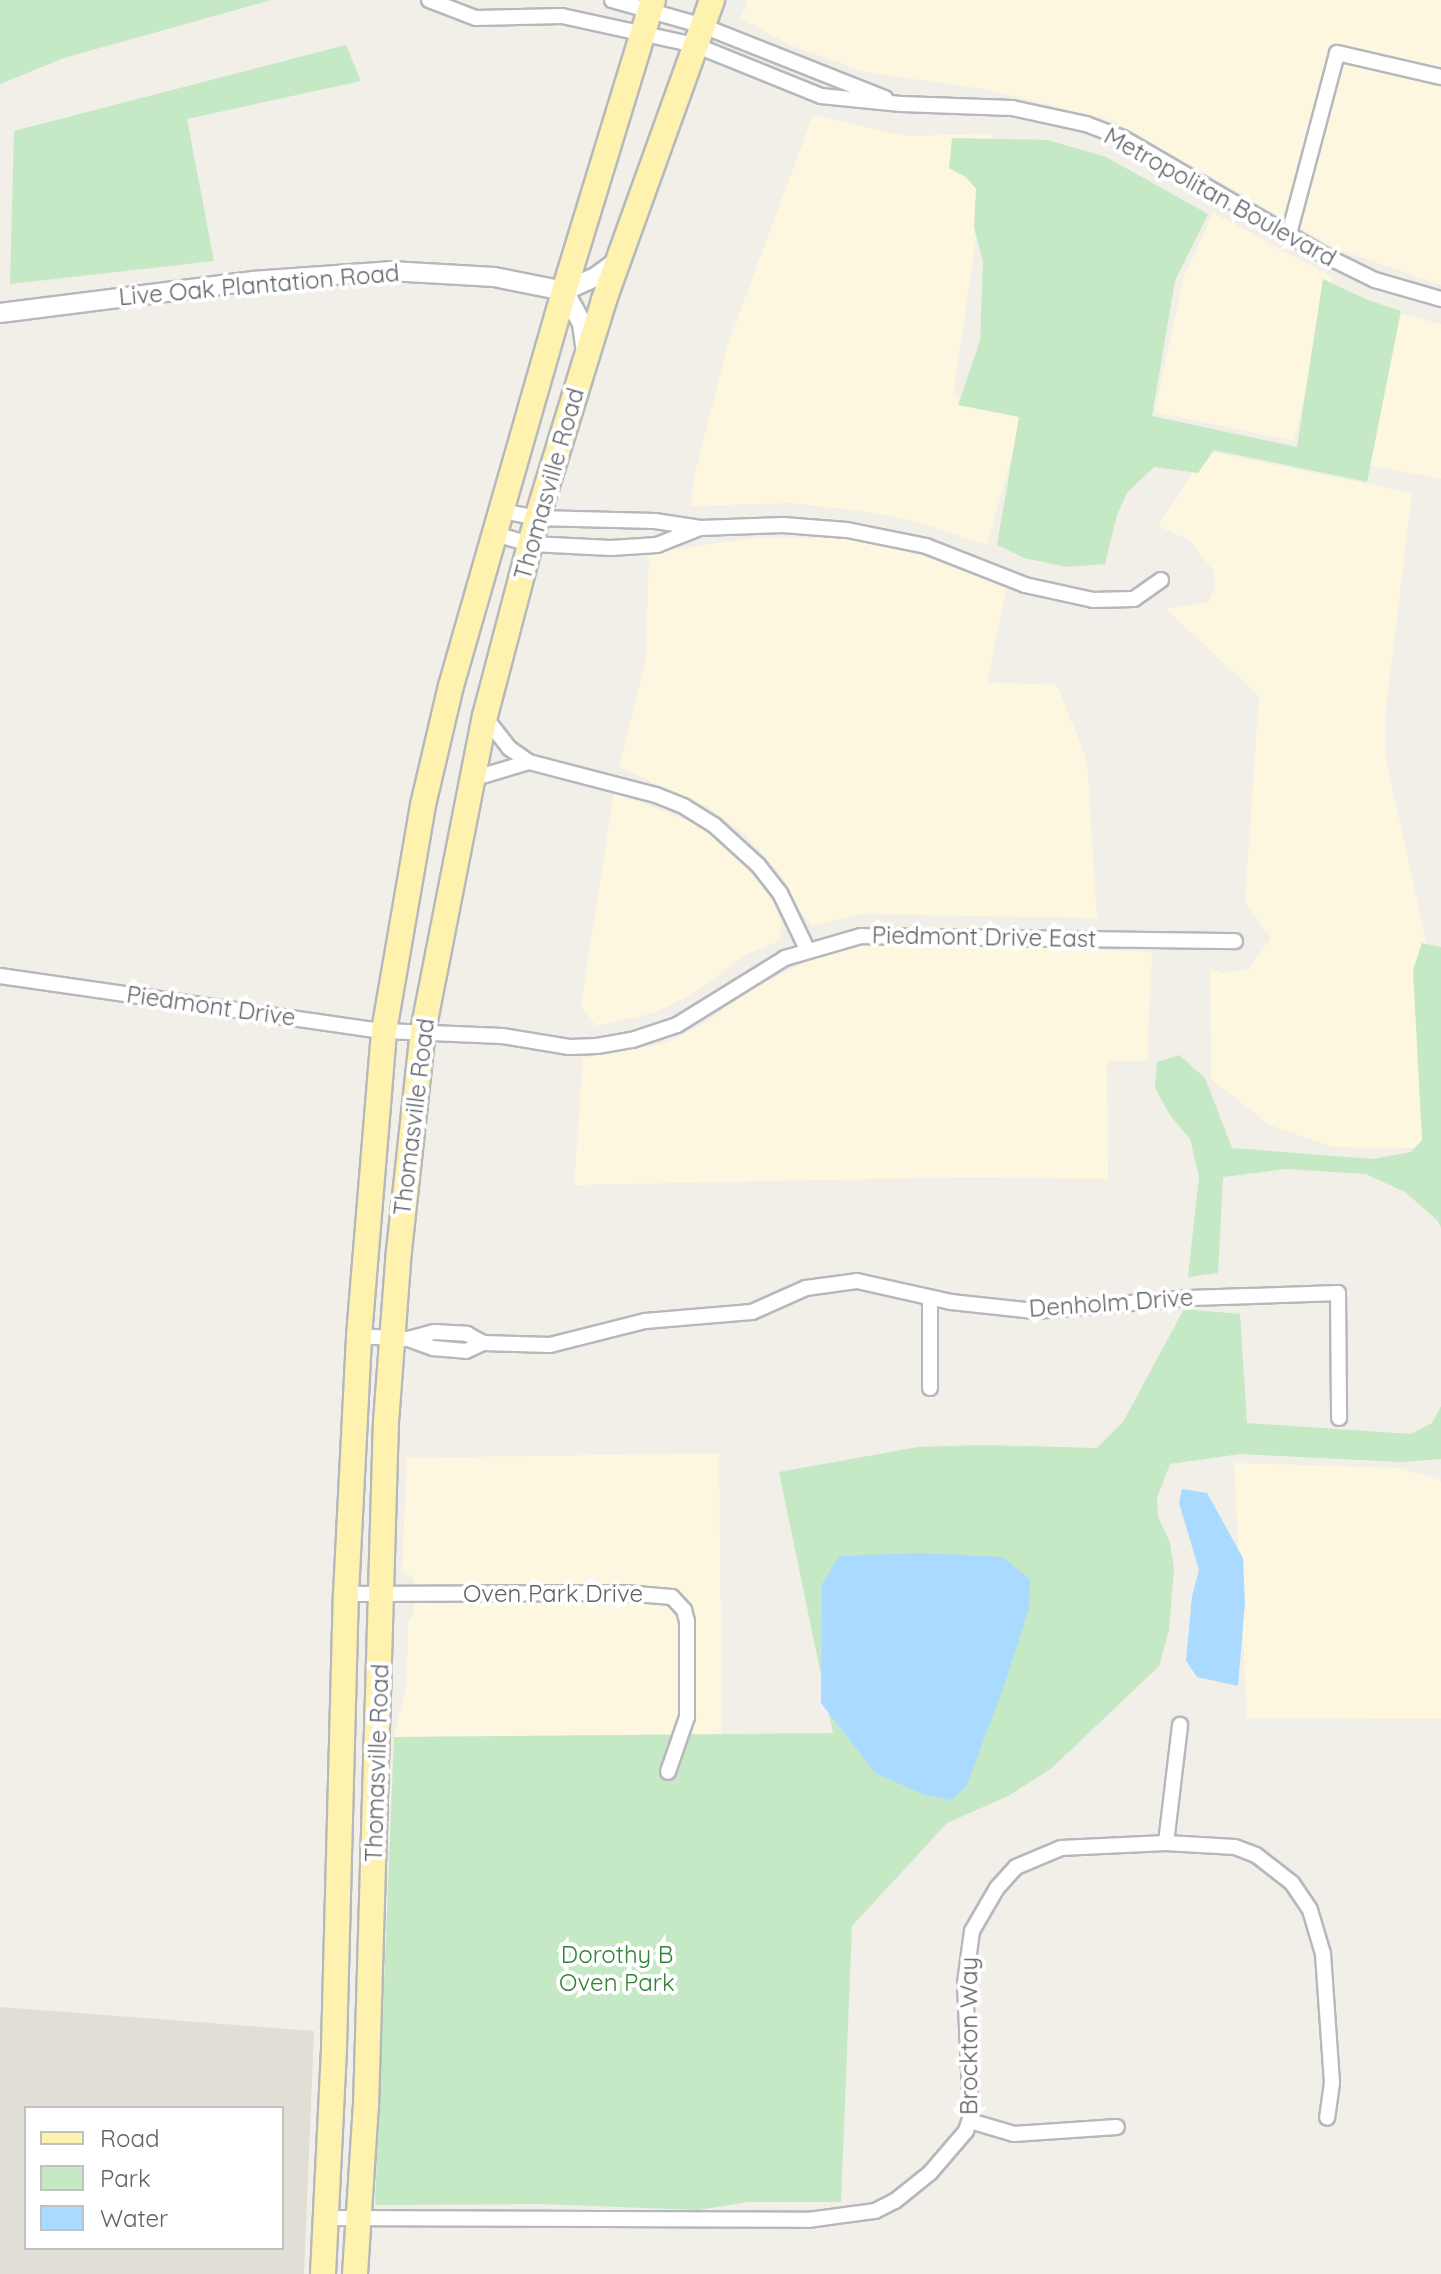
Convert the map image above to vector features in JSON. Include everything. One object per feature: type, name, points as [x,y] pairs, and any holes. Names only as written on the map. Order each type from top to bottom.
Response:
[{"type":"main road","name":"Thomasville Road","points":[[355,2274],[361,2218],[370,1973],[386,1422],[400,1338],[423,1031],[485,716],[537,518],[619,260],[712,0]]},
{"type":"main road","name":"Thomasville Road","points":[[323,2274],[328,2218],[337,1971],[346,1594],[359,1336],[384,1031],[431,771],[564,291],[652,5]]},
{"type":"main road","points":[[431,771],[472,779]]},
{"type":"main road","points":[[343,1765],[377,1764]]},
{"type":"main road","points":[[337,1971],[370,1973]]},
{"type":"street","name":"Metropolitan Boulevard","points":[[437,0],[476,18],[562,16],[643,35],[699,35],[901,104]]},
{"type":"street","name":"Metropolitan Boulevard","points":[[612,0],[652,5],[699,35],[821,96],[901,104],[1012,108],[1086,124],[1123,138],[1375,280],[1441,299]]},
{"type":"street","points":[[1289,234],[1337,53],[1441,77]]},
{"type":"street","points":[[587,356],[582,324],[564,291],[597,276],[619,260]]},
{"type":"street","name":"Live Oak Plantation Road","points":[[0,313],[252,281],[390,271],[494,277],[564,291]]},
{"type":"street","points":[[499,522],[537,518],[655,521],[700,528],[797,525],[860,532],[926,546],[1025,585],[1093,600],[1134,599],[1161,580]]},
{"type":"street","points":[[499,522],[531,544],[611,548],[657,545],[700,528]]},
{"type":"street","points":[[485,716],[509,748],[529,762],[656,795],[685,807],[714,825],[758,865],[780,893],[807,949]]},
{"type":"street","points":[[472,779],[529,762]]},
{"type":"street","name":"Piedmont Drive East","points":[[423,1031],[502,1036],[569,1047],[619,1044],[677,1025],[763,969],[807,949],[861,936],[1235,941]]},
{"type":"street","name":"Piedmont Drive","points":[[0,976],[384,1031],[423,1031]]},
{"type":"street","name":"Denholm Drive","points":[[359,1336],[400,1338],[433,1348],[466,1351],[483,1343],[550,1345],[645,1321],[752,1312],[806,1288],[830,1282],[871,1282],[930,1298],[1050,1311],[1190,1298],[1338,1293],[1339,1418]]},
{"type":"street","points":[[930,1298],[930,1388]]},
{"type":"street","name":"Oven Park Drive","points":[[346,1594],[624,1593],[672,1597],[684,1610],[687,1621],[687,1717],[668,1772]]},
{"type":"street","points":[[1166,1843],[1180,1725]]},
{"type":"street","name":"Brockton Way","points":[[328,2218],[808,2220],[875,2211],[895,2201],[930,2173],[970,2121],[966,1960],[972,1931],[997,1888],[1028,1859],[1051,1851],[1166,1843],[1235,1847],[1256,1855],[1292,1883],[1310,1910],[1323,1954],[1332,2083],[1327,2118]]},
{"type":"street","points":[[970,2121],[1014,2134],[1117,2127]]},
{"type":"shaded area","points":[[748,0],[1441,0],[1441,285],[1335,248],[1114,121],[985,89],[866,72],[792,46],[741,18]]},
{"type":"shaded area","points":[[813,115],[905,136],[991,134],[953,396],[1024,411],[987,545],[912,520],[861,511],[791,503],[691,506],[694,478],[727,347]]},
{"type":"shaded area","points":[[1213,213],[1332,277],[1294,441],[1155,412],[1183,279]]},
{"type":"shaded area","points":[[1397,313],[1441,324],[1441,479],[1363,464]]},
{"type":"shaded area","points":[[1207,451],[1412,493],[1386,707],[1385,755],[1429,954],[1427,1148],[1332,1147],[1270,1125],[1211,1079],[1210,968],[1222,973],[1249,969],[1271,938],[1245,902],[1259,696],[1166,609],[1208,602],[1215,587],[1214,572],[1190,540],[1158,526]]},
{"type":"shaded area","points":[[753,538],[840,538],[875,544],[937,560],[1007,586],[987,682],[1057,685],[1087,760],[1097,918],[861,914],[812,925],[800,911],[780,873],[745,835],[707,806],[619,767],[646,659],[649,553]]},
{"type":"shaded area","points":[[614,793],[695,823],[735,854],[770,896],[781,921],[780,940],[746,955],[692,994],[654,1013],[596,1026],[581,1004]]},
{"type":"shaded area","points":[[924,943],[1152,952],[1147,1061],[1107,1061],[1108,1179],[974,1177],[574,1185],[583,1058],[667,1043],[705,1023],[756,986],[817,957],[863,946]]},
{"type":"shaded area","points":[[719,1453],[722,1734],[394,1737],[407,1683],[408,1624],[413,1616],[414,1579],[402,1570],[407,1458]]},
{"type":"shaded area","points":[[1234,1463],[1401,1468],[1441,1481],[1441,1719],[1247,1718]]},
{"type":"shaded area","points":[[0,2007],[314,2031],[304,2274],[0,2274]]},
{"type":"green space","points":[[0,0],[271,0],[64,58],[0,84]]},
{"type":"green space","points":[[346,45],[361,81],[187,119],[214,261],[10,284],[14,131]]},
{"type":"green space","points":[[952,138],[1048,140],[1106,157],[1208,214],[1175,281],[1152,416],[1297,447],[1323,279],[1401,311],[1367,482],[1214,450],[1198,473],[1154,467],[1127,493],[1117,515],[1105,564],[1067,567],[1024,558],[997,545],[1019,417],[958,405],[980,341],[983,261],[974,228],[976,189],[966,177],[949,168]]},
{"type":"green space","points":[[1422,943],[1441,947],[1441,1228],[1438,1221],[1405,1192],[1366,1174],[1286,1169],[1223,1177],[1218,1273],[1188,1277],[1199,1177],[1190,1139],[1170,1115],[1155,1088],[1157,1062],[1179,1055],[1205,1078],[1232,1148],[1373,1159],[1411,1152],[1422,1140],[1413,970]]},
{"type":"green space","name":"Dorothy B Oven Park","points":[[1184,1309],[1240,1314],[1247,1423],[1411,1434],[1432,1423],[1441,1406],[1441,1459],[1400,1462],[1240,1454],[1170,1464],[1157,1498],[1158,1516],[1170,1543],[1174,1569],[1169,1630],[1159,1666],[1052,1768],[1008,1796],[947,1823],[852,1926],[841,2202],[747,2202],[698,2210],[541,2204],[375,2205],[394,1737],[833,1733],[779,1472],[918,1447],[1097,1448],[1123,1422]]},
{"type":"water","points":[[1182,1489],[1207,1493],[1243,1558],[1245,1603],[1238,1686],[1197,1677],[1186,1661],[1192,1596],[1199,1570],[1179,1503]]},
{"type":"water","points":[[920,1553],[1002,1557],[1030,1579],[1029,1608],[1005,1683],[966,1787],[951,1800],[925,1795],[875,1773],[821,1703],[822,1584],[839,1556]]}]
